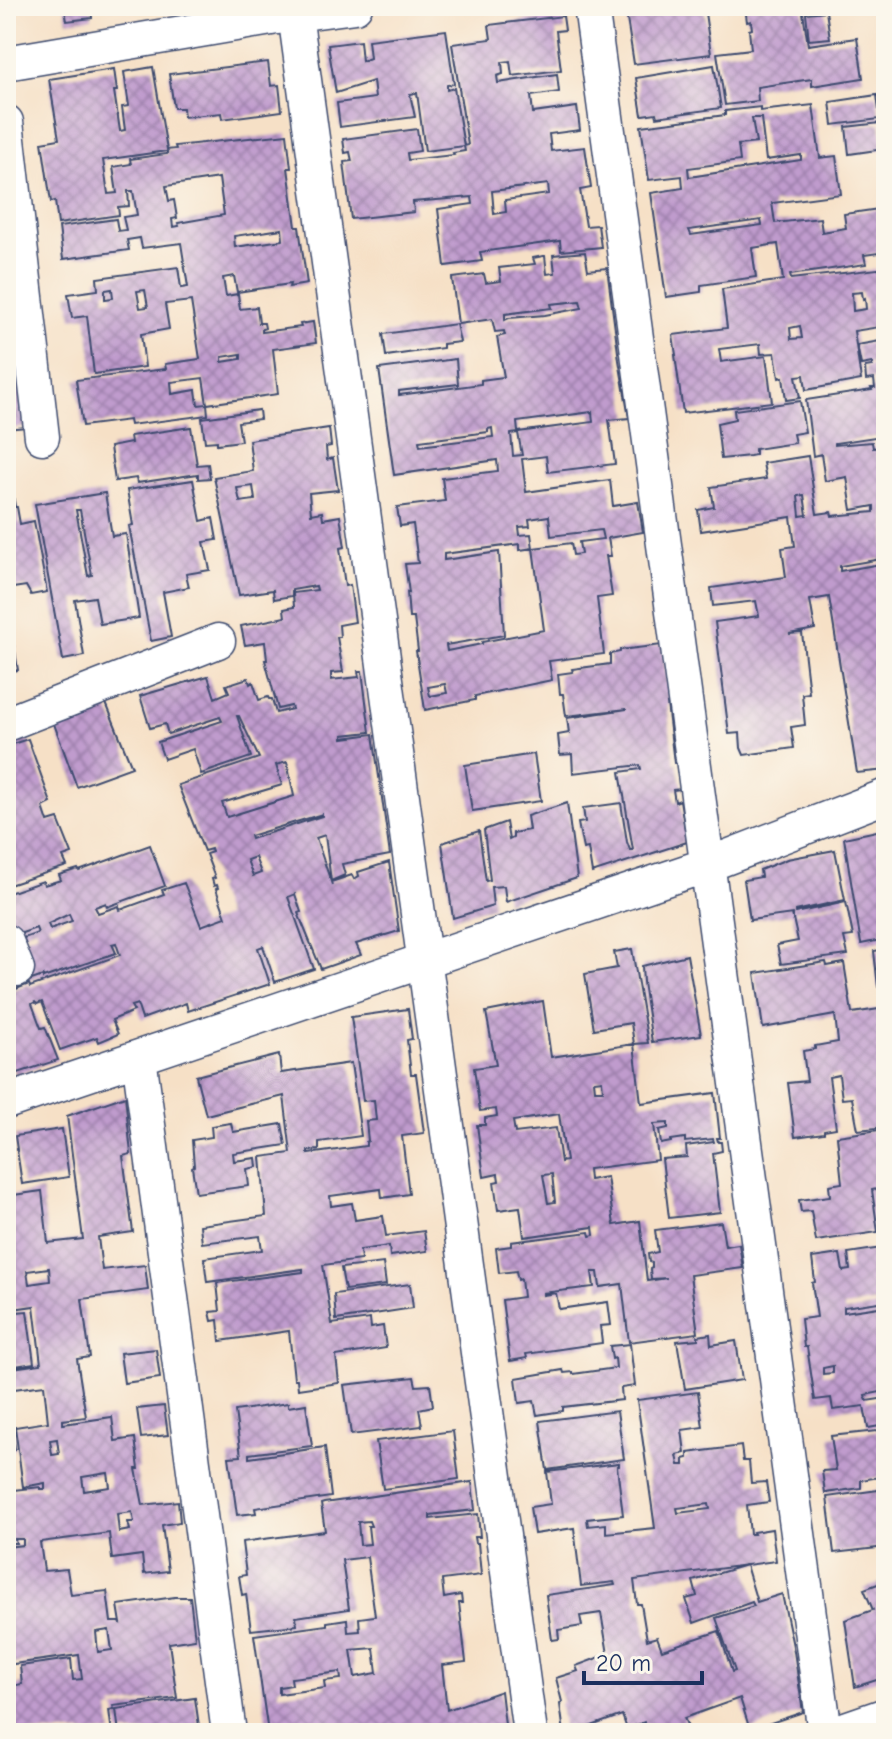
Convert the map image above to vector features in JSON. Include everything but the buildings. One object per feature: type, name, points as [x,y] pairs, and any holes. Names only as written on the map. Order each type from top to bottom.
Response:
[{"type":"street","points":[[6,63],[355,6]]},
{"type":"street","points":[[591,6],[825,1733]]},
{"type":"street","points":[[295,14],[530,1733]]},
{"type":"street","points":[[6,122],[42,437]]},
{"type":"street","points":[[6,724],[218,641]]},
{"type":"street","points":[[6,1102],[707,865],[886,796]]},
{"type":"street","points":[[139,1057],[229,1733]]},
{"type":"street","points":[[834,1733],[886,1715]]}]
